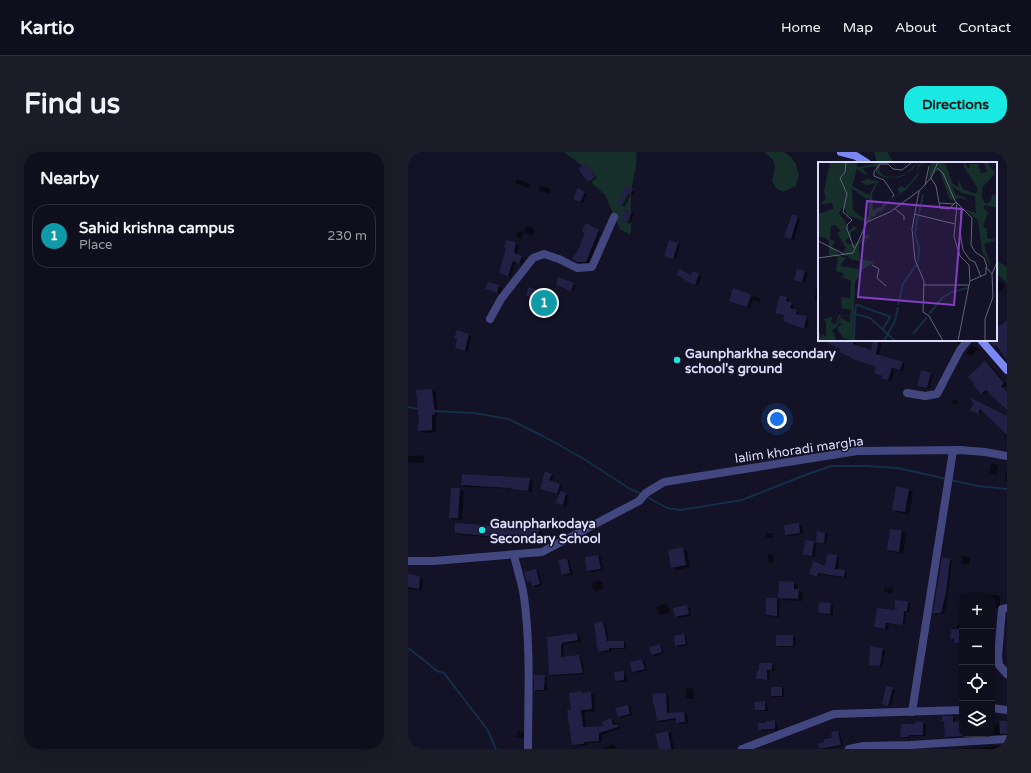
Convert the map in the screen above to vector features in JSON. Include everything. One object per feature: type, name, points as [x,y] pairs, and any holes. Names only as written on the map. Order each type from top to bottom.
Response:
[{"type":"street","points":[[841,152],[856,156],[865,162]]},
{"type":"street","points":[[490,319],[501,299],[533,258],[544,254],[559,259],[577,268],[592,267],[614,217]]},
{"type":"street","points":[[907,393],[925,396],[937,394],[960,350],[967,341]]},
{"type":"street","points":[[982,341],[1007,370]]},
{"type":"street","points":[[912,712],[953,450]]},
{"type":"street","name":"lalim khoradi margha","points":[[514,555],[542,552],[639,501],[646,493],[664,482],[857,451],[953,450],[985,452],[1007,456]]},
{"type":"street","points":[[408,561],[434,561],[514,555],[523,595],[526,620],[528,655],[528,749]]},
{"type":"street","points":[[1004,609],[998,656],[999,665],[1007,674]]},
{"type":"street","points":[[995,708],[1007,710]]},
{"type":"street","points":[[742,749],[834,714],[959,710]]},
{"type":"street","points":[[850,749],[864,746],[910,745],[1007,739]]},
{"type":"street","points":[[1004,749],[1007,745]]},
{"type":"green space","points":[[564,152],[636,152],[636,165],[631,191],[630,235],[620,229],[605,195],[591,182],[581,165]]},
{"type":"green space","points":[[763,152],[784,152],[791,157],[796,164],[799,175],[796,186],[783,192],[777,189],[772,181],[775,164],[768,155]]},
{"type":"green space","points":[[874,152],[887,152],[893,162],[877,162]]},
{"type":"green space","points":[[997,261],[1007,267],[1007,283],[997,274]]},
{"type":"building","points":[[586,163],[595,177],[588,182],[578,169]]},
{"type":"building","points":[[626,185],[633,189],[630,195],[628,194],[622,206],[617,204]]},
{"type":"building","points":[[578,188],[585,192],[580,202],[573,199]]},
{"type":"building","points":[[625,209],[632,212],[627,223],[620,221]]},
{"type":"building","points":[[792,214],[798,216],[791,239],[784,237]]},
{"type":"building","points":[[586,223],[599,230],[586,262],[578,262],[572,259],[577,252],[585,233],[582,231]]},
{"type":"building","points":[[506,240],[516,242],[514,253],[522,256],[519,264],[513,261],[508,276],[499,273],[506,249],[504,248]]},
{"type":"building","points":[[669,240],[678,243],[673,259],[664,256]]},
{"type":"building","points":[[797,268],[805,271],[802,282],[794,280]]},
{"type":"building","points":[[680,269],[691,275],[693,271],[699,274],[695,285],[676,274]]},
{"type":"building","points":[[558,277],[574,283],[571,291],[556,285]]},
{"type":"building","points":[[488,282],[499,285],[497,293],[485,289]]},
{"type":"building","points":[[528,287],[555,296],[550,312],[534,308],[537,299],[526,296]]},
{"type":"building","points":[[733,288],[751,295],[747,307],[729,301]]},
{"type":"building","points":[[780,295],[787,297],[786,301],[792,303],[790,308],[797,310],[796,314],[807,316],[804,329],[783,321],[784,315],[775,313]]},
{"type":"building","points":[[1007,320],[1007,360],[996,345],[994,347],[990,341],[997,341],[997,328]]},
{"type":"building","points":[[457,330],[469,334],[465,351],[455,348],[457,339],[454,338]]},
{"type":"building","points":[[824,341],[854,341],[853,344],[871,350],[873,341],[879,341],[876,354],[903,362],[900,370],[892,368],[888,380],[882,378],[883,376],[874,373],[876,367],[852,359],[839,352],[840,349]]},
{"type":"building","points":[[985,361],[1004,383],[1001,386],[1007,392],[1007,410],[986,390],[981,394],[973,385],[975,384],[968,377]]},
{"type":"building","points":[[921,370],[931,373],[927,388],[917,386]]},
{"type":"building","points":[[432,389],[435,414],[432,415],[432,430],[418,431],[419,423],[416,390]]},
{"type":"building","points":[[971,398],[1007,416],[1007,435],[980,409],[978,414],[970,410],[974,403],[970,399]]},
{"type":"building","points":[[545,471],[552,474],[549,480],[560,484],[557,494],[540,489]]},
{"type":"building","points":[[462,474],[530,478],[528,491],[511,488],[461,485]]},
{"type":"building","points":[[896,486],[909,489],[905,512],[892,510]]},
{"type":"building","points":[[451,488],[460,488],[458,518],[449,518]]},
{"type":"building","points":[[560,491],[566,493],[563,505],[556,503]]},
{"type":"building","name":"Gaunpharkodaya Secondary School","points":[[455,523],[539,529],[538,538],[508,536],[508,538],[455,533]]},
{"type":"building","points":[[799,523],[800,533],[785,535],[784,525]]},
{"type":"building","points":[[890,529],[902,530],[899,552],[887,550]]},
{"type":"building","points":[[817,531],[825,533],[824,543],[816,542]]},
{"type":"building","points":[[805,540],[814,541],[812,556],[803,555]]},
{"type":"building","points":[[683,547],[686,565],[671,568],[668,550]]},
{"type":"building","points":[[827,554],[837,555],[835,569],[845,570],[844,577],[818,573],[817,577],[809,574],[813,561],[825,566]]},
{"type":"building","points":[[598,555],[601,569],[587,571],[585,557]]},
{"type":"building","points":[[942,557],[950,559],[946,593],[941,613],[933,613]]},
{"type":"building","points":[[567,558],[570,573],[562,575],[558,560]]},
{"type":"building","points":[[536,569],[540,584],[532,586],[531,581],[527,582],[524,572]]},
{"type":"building","points":[[408,574],[420,576],[419,589],[408,587]]},
{"type":"building","points":[[779,581],[794,582],[794,589],[799,589],[798,599],[778,598]]},
{"type":"building","points":[[766,598],[777,598],[777,616],[766,615]]},
{"type":"building","points":[[895,600],[908,601],[907,611],[904,611],[903,625],[886,623],[885,629],[874,627],[877,608],[895,610]]},
{"type":"building","points":[[819,602],[831,603],[830,614],[818,613]]},
{"type":"building","points":[[687,605],[689,614],[675,617],[673,608]]},
{"type":"building","points":[[603,621],[607,641],[624,641],[624,648],[609,648],[609,650],[598,652],[594,623]]},
{"type":"building","points":[[951,629],[959,629],[959,643],[954,643],[954,639],[950,639]]},
{"type":"building","points":[[577,633],[578,640],[562,643],[561,657],[579,655],[583,673],[549,675],[547,637]]},
{"type":"building","points":[[684,634],[686,644],[675,646],[674,636]]},
{"type":"building","points":[[776,635],[793,635],[793,646],[776,646]]},
{"type":"building","points":[[660,644],[662,652],[652,655],[649,647]]},
{"type":"building","points":[[870,646],[883,648],[880,666],[869,665]]},
{"type":"building","points":[[642,659],[645,669],[632,672],[630,662]]},
{"type":"building","points":[[759,663],[772,663],[772,670],[767,670],[767,680],[756,679],[757,671],[759,671]]},
{"type":"building","points":[[624,671],[624,680],[615,681],[614,672]]},
{"type":"building","points":[[534,675],[545,675],[544,690],[534,690]]},
{"type":"building","points":[[886,686],[893,687],[888,706],[882,704]]},
{"type":"building","points":[[771,687],[782,687],[782,696],[771,696]]},
{"type":"building","points":[[582,691],[582,693],[591,692],[592,709],[581,710],[583,727],[604,726],[602,722],[611,718],[613,725],[617,725],[618,727],[599,733],[599,741],[584,742],[584,744],[572,745],[567,710],[571,710],[569,693]]},
{"type":"building","points":[[666,693],[667,713],[684,712],[685,722],[676,723],[676,718],[657,721],[652,694]]},
{"type":"building","points":[[765,701],[765,710],[755,710],[754,702]]},
{"type":"building","points":[[628,705],[630,714],[618,717],[615,708]]},
{"type":"building","points":[[942,716],[953,716],[953,722],[959,721],[959,736],[945,737],[944,721],[942,721]]},
{"type":"building","points":[[775,720],[775,729],[758,730],[758,723],[766,723],[766,721]]},
{"type":"building","points":[[999,721],[1007,721],[1007,734],[1000,734]]},
{"type":"building","points":[[915,722],[923,722],[923,735],[909,735],[909,737],[900,737],[901,724],[915,724]]},
{"type":"building","points":[[668,731],[671,749],[659,749],[655,734]]},
{"type":"building","points":[[838,731],[841,745],[819,749],[818,743],[824,742],[824,739],[832,738],[831,732]]},
{"type":"waterway","points":[[408,407],[419,409]]},
{"type":"waterway","points":[[433,411],[474,413],[508,419],[543,436],[584,459],[630,489],[642,494]]},
{"type":"waterway","points":[[649,498],[667,508],[681,510],[742,500],[831,466],[898,468],[947,479]]},
{"type":"waterway","points":[[951,480],[978,486],[1007,489]]},
{"type":"waterway","points":[[408,648],[437,671],[444,673],[487,729],[496,749]]},
{"type":"place","name":"Sahid krishna campus","points":[[544,303]]},
{"type":"place","name":"Gaunpharkha secondary school's ground","points":[[677,360]]},
{"type":"place","name":"Gaunpharkodaya Secondary School","points":[[482,530]]}]
